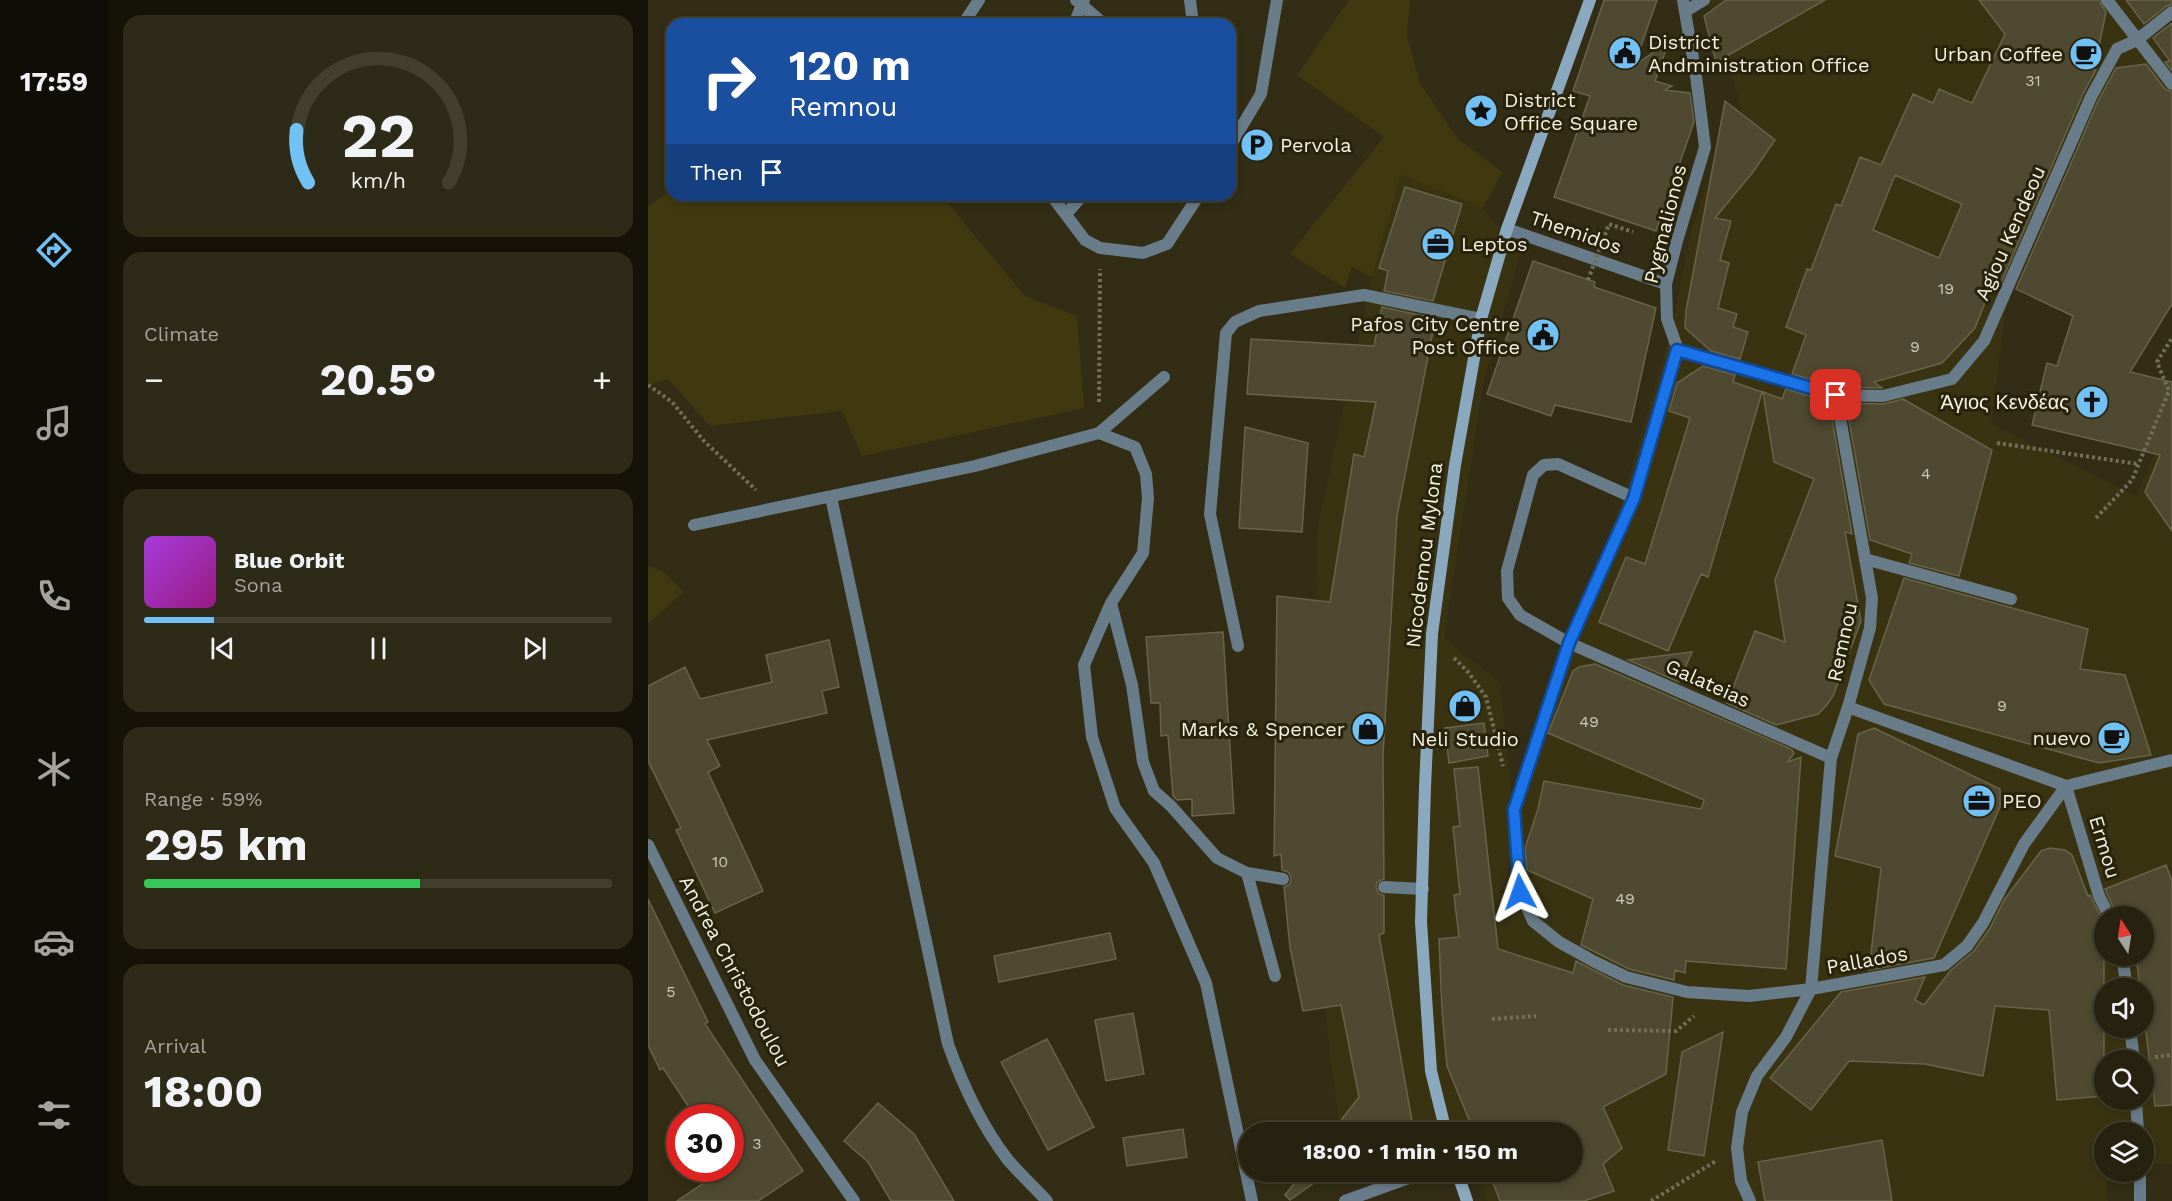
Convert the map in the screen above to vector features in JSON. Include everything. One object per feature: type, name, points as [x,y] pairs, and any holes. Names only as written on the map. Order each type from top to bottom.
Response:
[{"type":"main road","name":"Nicodemou Mylona","points":[[1444,1122],[1431,1071],[1421,922],[1432,634],[1455,465],[1481,319],[1507,229],[1590,0]]},
{"type":"main road","points":[[1460,1182],[1467,1201]]},
{"type":"street","points":[[967,18],[980,0]]},
{"type":"street","points":[[1190,0],[1192,18]]},
{"type":"street","points":[[1236,136],[1261,94],[1277,0]]},
{"type":"street","points":[[1684,5],[1704,0]]},
{"type":"street","points":[[2107,0],[2172,84]]},
{"type":"street","points":[[1076,18],[1080,2],[1097,18]]},
{"type":"street","name":"Pygmalionos","points":[[1677,350],[1667,319],[1666,284],[1705,147],[1684,5]]},
{"type":"street","name":"Agiou Kendeou","points":[[1836,395],[1883,396],[1952,379],[1984,341],[2091,97],[2117,50],[2137,40],[2172,12]]},
{"type":"street","points":[[1056,201],[1085,240],[1100,248],[1143,253],[1167,244],[1195,201]]},
{"type":"street","points":[[1066,214],[1078,201]]},
{"type":"street","name":"Themidos","points":[[1507,229],[1666,284]]},
{"type":"street","points":[[1238,646],[1210,514],[1226,333],[1235,322],[1259,311],[1364,295],[1481,319]]},
{"type":"street","points":[[1811,989],[1749,996],[1687,992],[1626,977],[1559,942],[1533,921],[1520,892],[1514,810],[1569,643],[1634,498],[1677,350],[1836,395]]},
{"type":"street","points":[[694,525],[975,466],[1099,433],[1164,377]]},
{"type":"street","name":"Remnou","points":[[1811,989],[1831,758],[1848,707],[1869,628],[1872,598],[1836,395]]},
{"type":"street","points":[[1099,433],[1135,447],[1146,474],[1148,498],[1143,553],[1111,603],[1084,665],[1092,738],[1114,808],[1154,863],[1206,983],[1252,1201]]},
{"type":"street","name":"Galateias","points":[[1634,498],[1558,464],[1544,465],[1533,475],[1507,572],[1508,598],[1520,615],[1569,643],[1831,758]]},
{"type":"street","points":[[831,497],[948,1044],[964,1088],[985,1125],[1009,1160],[1047,1201]]},
{"type":"street","points":[[1864,559],[2011,599]]},
{"type":"street","points":[[1111,603],[1132,685],[1143,762],[1154,791],[1171,806],[1217,858],[1247,873],[1283,879]]},
{"type":"street","points":[[1848,707],[2066,786],[2172,760]]},
{"type":"street","name":"Ermou","points":[[2066,786],[2099,897],[2104,906]]},
{"type":"street","name":"Pallados","points":[[1750,1201],[1741,1181],[1737,1148],[1743,1112],[1757,1076],[1786,1037],[1811,989],[1944,965],[1967,945],[1983,923],[2024,844],[2066,786]]},
{"type":"street","name":"Andrea Christodoulou","points":[[648,845],[755,1059],[854,1201]]},
{"type":"street","points":[[1247,873],[1275,976]]},
{"type":"street","points":[[1383,887],[1424,889]]},
{"type":"street","points":[[1345,1201],[1397,1182]]},
{"type":"street","points":[[2140,1182],[2140,1201]]},
{"type":"path","points":[[1588,280],[1609,224],[1633,232]]},
{"type":"path","points":[[1099,433],[1100,248]]},
{"type":"path","points":[[2096,518],[2132,480],[2139,464],[2169,391],[2157,362],[2172,338]]},
{"type":"path","points":[[648,385],[672,402],[704,441],[776,508]]},
{"type":"path","points":[[1997,443],[2139,464]]},
{"type":"path","points":[[1432,634],[1468,672],[1486,697],[1514,810]]},
{"type":"path","points":[[1608,1030],[1677,1031],[1694,1017],[1701,992]]},
{"type":"path","points":[[1492,1019],[1536,1016]]},
{"type":"path","points":[[1651,1201],[1737,1148]]},
{"type":"shaded area","points":[[1349,0],[1410,0],[1407,36],[1420,83],[1458,139],[1502,172],[1483,208],[1401,175],[1372,277],[1352,267],[1345,288],[1290,254],[1384,137],[1297,75]]},
{"type":"shaded area","points":[[1703,0],[2172,0],[2172,19],[2152,39],[2172,64],[2172,225],[2094,146],[2060,141],[2068,148],[2010,275],[1991,424],[2136,496],[2172,412],[2172,1164],[2154,1163],[2154,1122],[2094,1122],[2094,1182],[2107,1182],[2108,1201],[1487,1201],[1480,1182],[1583,1182],[1583,1122],[1343,1122],[1338,1117],[1309,885],[1318,524],[1372,277],[1401,175],[1483,208],[1521,253],[1483,385],[1444,638],[1500,683],[1513,809],[1599,578],[1669,337],[1691,232],[1712,168],[1750,143],[1719,27],[1711,9]]},
{"type":"shaded area","points":[[666,194],[666,201],[946,201],[1025,296],[1077,316],[1084,408],[862,456],[842,411],[710,426],[668,379],[648,385],[648,207]]},
{"type":"shaded area","points":[[648,566],[662,571],[684,592],[648,624]]},
{"type":"building","points":[[1604,0],[1657,0],[1634,66],[1669,41],[1655,81],[1672,86],[1665,90],[1690,93],[1694,122],[1656,231],[1554,197],[1590,96],[1573,91]]},
{"type":"building","points":[[1726,0],[1825,0],[1716,62],[1704,16]]},
{"type":"building","points":[[1979,0],[2099,0],[2106,12],[2094,70],[2096,70],[2083,94],[2001,283],[1994,280],[1975,328],[1942,363],[1874,382],[1882,388],[1837,387],[1792,374],[1806,335],[1786,327],[1807,269],[1811,270],[1836,204],[1841,206],[1860,157],[1881,165],[1913,94],[1933,103],[1939,89],[1972,103],[2005,34]],"holes":[[[1895,175],[1962,204],[1939,258],[1873,230]]]},
{"type":"building","points":[[2126,0],[2172,0],[2172,4],[2144,24]]},
{"type":"building","points":[[2172,23],[2172,71],[2165,62],[2170,61],[2153,38]]},
{"type":"building","points":[[2146,64],[2165,89],[2172,92],[2172,304],[2130,372],[2172,382],[2172,531],[2145,492],[2160,455],[2032,425],[2047,363],[2057,366],[2073,316],[2016,289],[2098,101],[2116,68]]},
{"type":"building","points":[[1725,101],[1775,140],[1753,172],[1715,218],[1731,221],[1720,260],[1729,263],[1718,308],[1737,314],[1733,327],[1748,332],[1740,359],[1711,351],[1685,328],[1686,311]]},
{"type":"building","points":[[1405,187],[1462,204],[1433,301],[1384,291],[1388,271],[1379,268]]},
{"type":"building","name":"Pafos City Centre Post Office","points":[[1533,261],[1595,282],[1594,287],[1656,308],[1631,422],[1555,405],[1551,416],[1487,394]]},
{"type":"building","points":[[1382,307],[1428,317],[1435,321],[1397,516],[1383,756],[1384,879],[1377,882],[1376,887],[1379,894],[1384,895],[1384,933],[1379,935],[1412,1122],[1340,1122],[1359,1097],[1341,1005],[1303,1011],[1290,948],[1284,887],[1290,884],[1291,877],[1288,872],[1282,870],[1281,854],[1274,856],[1277,596],[1330,602],[1354,454],[1364,457],[1376,402],[1247,394],[1251,339],[1374,346]]},
{"type":"building","points":[[1703,366],[1735,375],[1733,382],[1762,392],[1708,577],[1701,574],[1668,651],[1599,622],[1626,557],[1645,564],[1690,418],[1669,411],[1677,383]]},
{"type":"building","points":[[1786,389],[1829,402],[1852,534],[1845,532],[1861,621],[1833,696],[1826,706],[1818,714],[1776,725],[1727,703],[1755,631],[1785,642],[1775,580],[1814,479],[1774,462],[1763,392],[1782,399]]},
{"type":"building","points":[[1903,399],[1992,450],[1959,576],[1909,563],[1912,554],[1870,540],[1846,403],[1883,404]]},
{"type":"building","points":[[1245,427],[1308,443],[1302,532],[1239,528]]},
{"type":"building","points":[[1904,578],[2088,629],[2080,669],[2125,675],[2151,755],[2099,763],[1884,704],[1869,680]]},
{"type":"building","points":[[1223,632],[1234,813],[1192,816],[1192,799],[1177,800],[1173,796],[1168,735],[1161,736],[1160,703],[1151,703],[1146,637]]},
{"type":"building","points":[[829,640],[839,687],[822,691],[827,713],[707,740],[720,766],[708,772],[763,891],[715,913],[676,830],[681,828],[648,761],[648,686],[685,667],[700,699],[772,682],[766,655]]},
{"type":"building","points":[[1692,652],[1679,682],[1628,660]]},
{"type":"building","points":[[1595,664],[1791,749],[1794,753],[1788,762],[1801,757],[1786,969],[1686,961],[1685,973],[1675,970],[1674,980],[1629,969],[1581,945],[1593,899],[1527,870],[1525,848],[1538,809],[1544,781],[1701,809],[1704,800],[1548,733],[1573,671],[1579,667]]},
{"type":"building","points":[[1484,723],[1488,756],[1449,763],[1445,728]]},
{"type":"building","points":[[1874,728],[2000,789],[2000,807],[1934,958],[1869,970],[1881,868],[1835,856],[1858,734]]},
{"type":"building","points":[[1478,767],[1498,949],[1573,973],[1576,961],[1623,985],[1673,997],[1666,1074],[1603,1107],[1622,1148],[1603,1164],[1614,1191],[1584,1201],[1500,1201],[1493,1182],[1583,1182],[1583,1122],[1470,1122],[1447,1066],[1439,939],[1459,937],[1454,895],[1460,894],[1453,827],[1460,826],[1454,769]]},
{"type":"building","points":[[2050,848],[2065,850],[2072,855],[2088,896],[2090,895],[2096,906],[2094,966],[2104,966],[2104,978],[2094,978],[2094,1038],[2104,1038],[2104,1050],[2094,1050],[2094,1097],[2057,1100],[2049,1010],[1995,1006],[1983,1076],[1925,1064],[1849,1061],[1811,1110],[1770,1078],[1841,992],[1925,977],[1915,1000],[1924,1005],[1951,970],[1974,951],[1990,928],[2004,900],[2041,851]]},
{"type":"building","points":[[2166,865],[2172,881],[2172,1105],[2155,1106],[2154,1050],[2148,1050],[2147,1038],[2154,1038],[2154,978],[2139,978],[2137,966],[2154,966],[2154,906],[2113,906],[2105,889]]},
{"type":"building","points":[[648,899],[708,1022],[705,1024],[803,1171],[758,1201],[677,1201],[705,1182],[744,1182],[744,1104],[687,1104],[663,1068],[660,1070],[648,1045]]},
{"type":"building","points":[[1110,933],[1116,959],[999,982],[994,956]]},
{"type":"building","points":[[1133,1013],[1144,1074],[1106,1081],[1095,1020]]},
{"type":"building","points":[[1723,1032],[1704,1156],[1668,1150],[1682,1052]]},
{"type":"building","points":[[1047,1039],[1094,1127],[1048,1150],[1001,1062]]},
{"type":"building","points":[[878,1103],[914,1134],[954,1201],[891,1201],[868,1162],[844,1141]]},
{"type":"building","points":[[1183,1129],[1187,1157],[1127,1166],[1123,1138]]},
{"type":"building","points":[[1882,1140],[1892,1201],[1765,1201],[1758,1162]]},
{"type":"building","points":[[1295,1182],[1315,1182],[1290,1200],[1285,1195]]},
{"type":"place","name":"District Andministration Office","points":[[1625,53]]},
{"type":"place","name":"Urban Coffee","points":[[2086,54]]},
{"type":"place","name":"District Office Square","points":[[1481,111]]},
{"type":"place","name":"Pervola","points":[[1257,145]]},
{"type":"place","name":"Leptos","points":[[1438,244]]},
{"type":"place","name":"Pafos City Centre Post Office","points":[[1543,335]]},
{"type":"place","name":"Άγιος Κενδέας","points":[[2092,402]]},
{"type":"place","name":"Neli Studio","points":[[1465,706]]},
{"type":"place","name":"Marks & Spencer","points":[[1368,729]]},
{"type":"place","name":"nuevo","points":[[2114,738]]},
{"type":"place","name":"PEO","points":[[1979,801]]},
{"type":"route","points":[[1520,892],[1514,810],[1569,643],[1634,498],[1677,350],[1836,395]]}]
